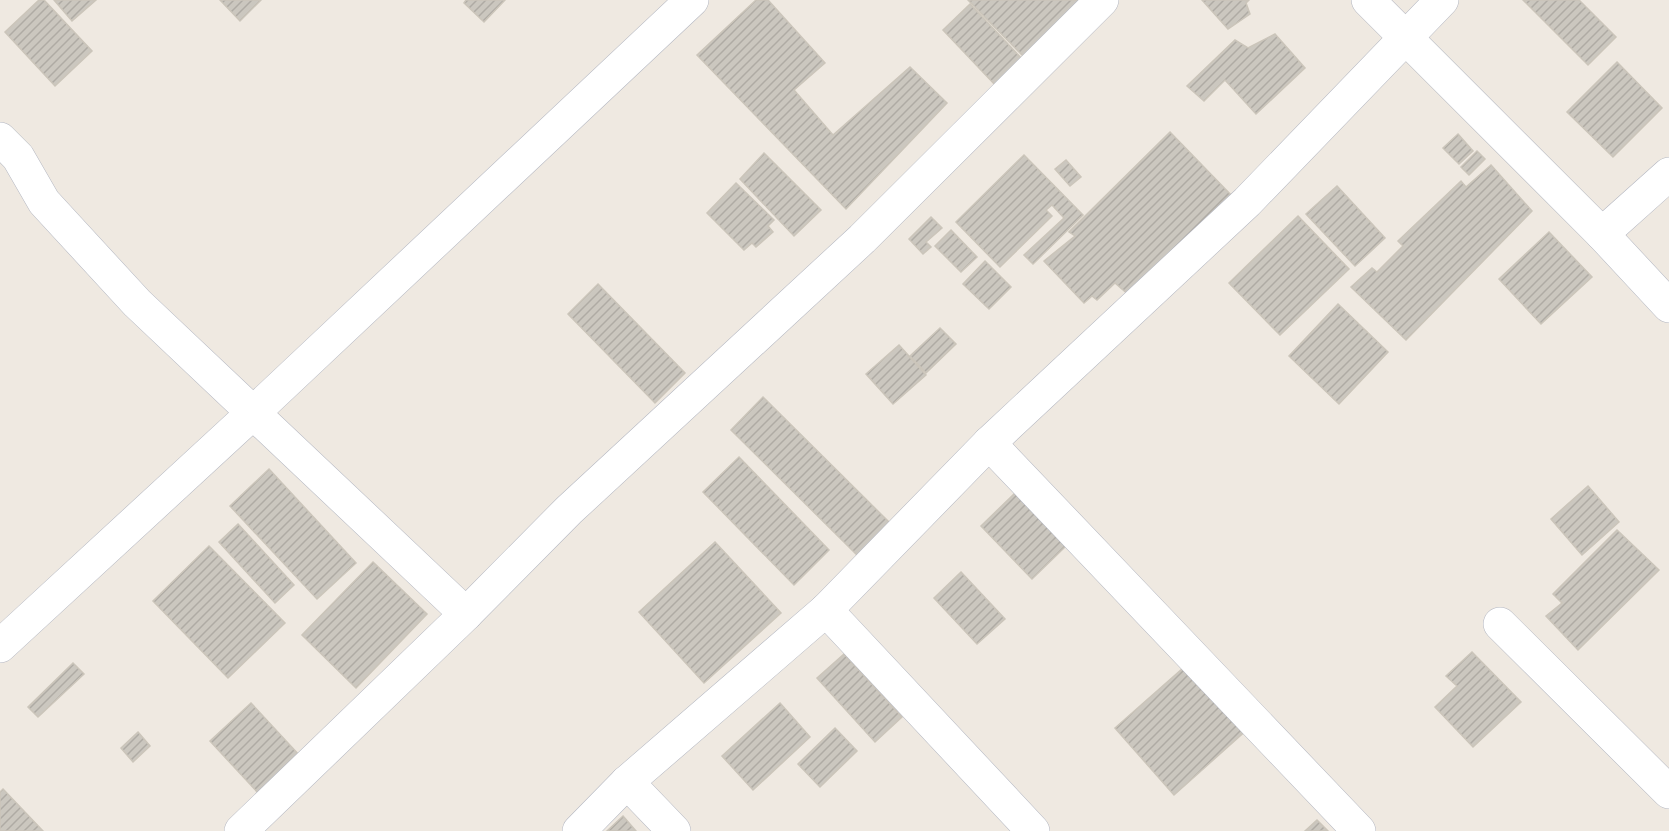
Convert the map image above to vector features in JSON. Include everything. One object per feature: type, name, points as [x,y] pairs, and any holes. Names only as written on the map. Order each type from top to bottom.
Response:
[{"type":"street","points":[[0,646],[254,412],[692,0]]},
{"type":"street","points":[[241,831],[466,614],[569,510],[862,239],[1102,0]]},
{"type":"street","points":[[1368,0],[1602,234],[1669,306]]},
{"type":"street","points":[[579,831],[627,782],[826,610],[989,443],[1247,202],[1442,0]]},
{"type":"street","points":[[0,139],[18,157],[44,202],[138,303],[466,614]]},
{"type":"street","points":[[1602,234],[1669,174]]},
{"type":"street","points":[[989,443],[1359,831]]},
{"type":"street","points":[[826,610],[1033,831]]},
{"type":"street","points":[[1500,624],[1669,792]]},
{"type":"street","points":[[627,782],[674,831]]},
{"type":"building","points":[[39,0],[44,0],[92,51],[55,86],[5,32]]},
{"type":"building","points":[[54,0],[96,0],[72,21]]},
{"type":"building","points":[[220,0],[261,0],[240,21]]},
{"type":"building","points":[[466,0],[505,0],[484,22],[464,3]]},
{"type":"building","points":[[756,0],[768,0],[825,63],[794,90],[833,135],[910,67],[947,103],[846,209],[697,55]]},
{"type":"building","points":[[968,0],[1085,0],[1026,59]]},
{"type":"building","points":[[1202,0],[1249,0],[1246,3],[1250,14],[1228,29]]},
{"type":"building","points":[[1523,0],[1579,0],[1616,37],[1588,65]]},
{"type":"building","points":[[970,4],[1024,61],[997,87],[943,30]]},
{"type":"building","points":[[1275,34],[1305,68],[1256,114],[1225,80],[1204,101],[1187,86],[1235,40],[1248,48]]},
{"type":"building","points":[[1617,62],[1662,108],[1613,157],[1567,112]]},
{"type":"building","points":[[1170,132],[1233,197],[1130,296],[1115,283],[1097,300],[1092,296],[1084,303],[1044,261],[1075,236],[1069,232]]},
{"type":"building","points":[[1458,134],[1473,151],[1459,164],[1443,148]]},
{"type":"building","points":[[1477,151],[1485,159],[1469,175],[1461,167]]},
{"type":"building","points":[[764,153],[821,210],[794,236],[740,179]]},
{"type":"building","points":[[1024,155],[1083,215],[1033,264],[1024,255],[1064,218],[1052,205],[1046,210],[1052,216],[1000,267],[956,222]]},
{"type":"building","points":[[1066,160],[1081,177],[1070,186],[1055,169]]},
{"type":"building","points":[[1491,165],[1532,211],[1406,340],[1351,287],[1372,268],[1377,272],[1403,246],[1398,241],[1461,181],[1466,187]]},
{"type":"building","points":[[736,183],[774,220],[768,226],[773,232],[756,247],[752,243],[744,250],[707,213]]},
{"type":"building","points":[[1337,186],[1385,238],[1355,266],[1306,214]]},
{"type":"building","points":[[1298,216],[1349,269],[1280,335],[1229,283]]},
{"type":"building","points":[[931,217],[942,228],[926,242],[931,247],[923,254],[909,239]]},
{"type":"building","points":[[951,230],[977,257],[961,272],[935,246]]},
{"type":"building","points":[[1549,232],[1592,277],[1541,324],[1499,279]]},
{"type":"building","points":[[985,261],[1011,287],[989,309],[963,284]]},
{"type":"building","points":[[598,284],[685,373],[655,403],[568,314]]},
{"type":"building","points":[[1338,304],[1388,352],[1339,404],[1289,356]]},
{"type":"building","points":[[940,328],[956,344],[926,373],[910,356]]},
{"type":"building","points":[[899,345],[926,375],[893,404],[866,374]]},
{"type":"building","points":[[763,397],[892,525],[859,557],[731,430]]},
{"type":"building","points":[[739,457],[829,550],[794,585],[703,492]]},
{"type":"building","points":[[269,469],[356,563],[317,599],[230,506]]},
{"type":"building","points":[[1588,486],[1619,522],[1582,555],[1551,519]]},
{"type":"building","points":[[1015,493],[1066,546],[1032,579],[981,526]]},
{"type":"building","points":[[238,524],[294,585],[275,603],[219,542]]},
{"type":"building","points":[[1617,530],[1659,570],[1578,650],[1546,616],[1562,603],[1553,594]]},
{"type":"building","points":[[715,542],[781,613],[704,683],[639,612]]},
{"type":"building","points":[[209,546],[285,623],[228,678],[153,601]]},
{"type":"building","points":[[373,562],[427,614],[356,688],[302,635]]},
{"type":"building","points":[[961,572],[1005,619],[977,644],[934,598]]},
{"type":"building","points":[[1472,652],[1521,702],[1473,747],[1435,707],[1457,686],[1446,676]]},
{"type":"building","points":[[844,654],[902,717],[875,742],[817,678]]},
{"type":"building","points":[[1191,661],[1249,728],[1174,795],[1115,728]]},
{"type":"building","points":[[73,663],[84,674],[38,717],[28,707]]},
{"type":"building","points":[[251,703],[300,756],[259,794],[210,741]]},
{"type":"building","points":[[780,703],[810,737],[753,790],[722,756]]},
{"type":"building","points":[[835,728],[857,751],[820,787],[798,764]]},
{"type":"building","points":[[138,732],[150,746],[133,762],[121,748]]},
{"type":"building","points":[[3,789],[43,831],[0,831],[0,792]]},
{"type":"building","points":[[623,816],[636,831],[607,831]]},
{"type":"building","points":[[1317,820],[1328,831],[1305,831]]}]
